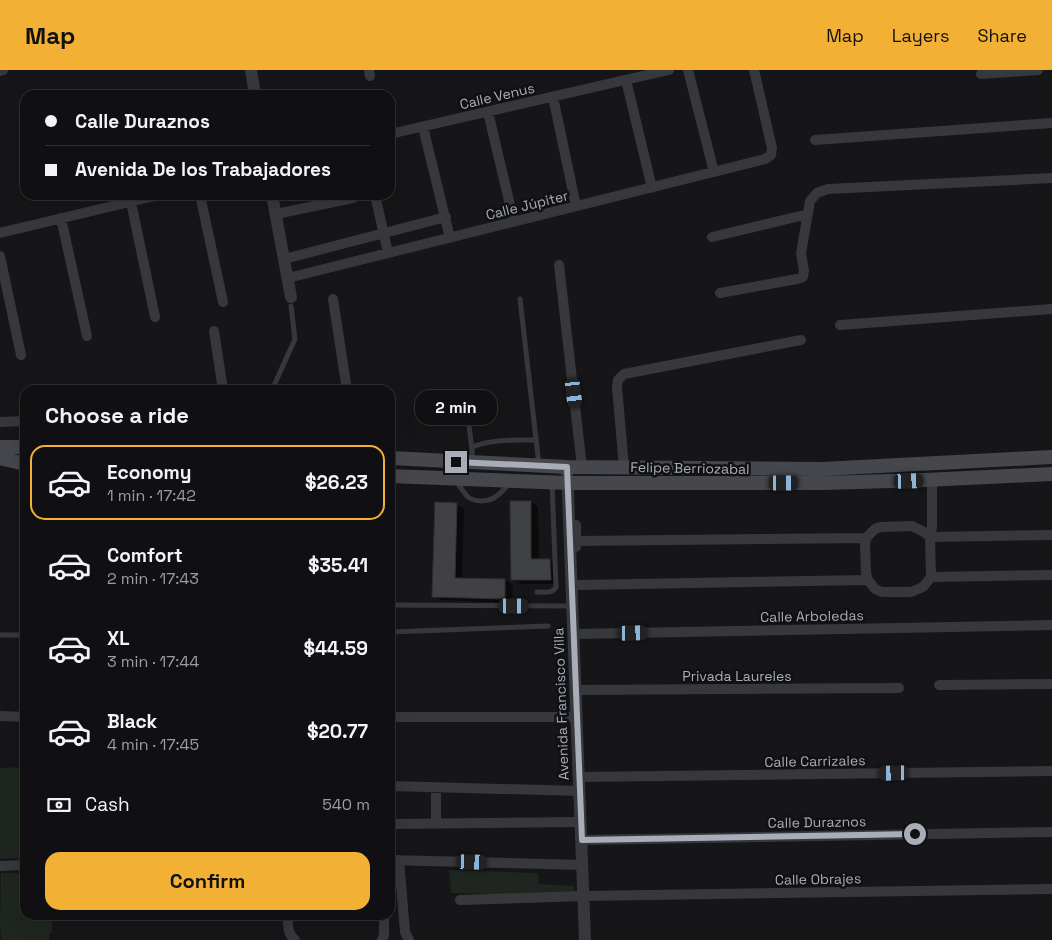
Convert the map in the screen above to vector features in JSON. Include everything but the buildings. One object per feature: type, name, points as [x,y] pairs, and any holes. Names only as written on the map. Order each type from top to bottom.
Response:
[{"type":"main road","points":[[0,446],[20,447]]},
{"type":"main road","name":"Felipe Berriozabal","points":[[395,458],[567,467],[822,469],[1052,457]]},
{"type":"main road","points":[[0,458],[20,463]]},
{"type":"main road","points":[[0,470],[20,468]]},
{"type":"main road","name":"Felipe Berriozabal","points":[[395,476],[568,483],[823,483],[1052,474]]},
{"type":"street","points":[[250,70],[253,90]]},
{"type":"street","name":"Calle Venus","points":[[395,133],[669,70]]},
{"type":"street","points":[[688,70],[714,172]]},
{"type":"street","name":"Calle Júpiter","points":[[288,278],[765,159],[771,155],[772,148],[754,70]]},
{"type":"street","points":[[981,74],[1038,70]]},
{"type":"street","points":[[626,80],[652,188]]},
{"type":"street","points":[[553,97],[576,206]]},
{"type":"street","points":[[488,112],[514,222]]},
{"type":"street","points":[[816,140],[1052,123]]},
{"type":"street","points":[[423,127],[450,238]]},
{"type":"street","points":[[720,293],[797,279],[803,276],[801,253],[810,201],[817,193],[828,190],[1052,178]]},
{"type":"street","points":[[0,233],[139,200]]},
{"type":"street","points":[[201,200],[223,302]]},
{"type":"street","points":[[273,200],[291,302]]},
{"type":"street","points":[[276,214],[343,200]]},
{"type":"street","points":[[376,200],[388,253]]},
{"type":"street","points":[[131,202],[156,317]]},
{"type":"street","points":[[712,237],[808,214]]},
{"type":"street","points":[[61,218],[87,336]]},
{"type":"street","points":[[284,259],[446,218]]},
{"type":"street","points":[[0,256],[21,355]]},
{"type":"street","points":[[559,265],[582,467]]},
{"type":"street","points":[[333,299],[346,385]]},
{"type":"street","points":[[840,325],[1052,309]]},
{"type":"street","points":[[214,331],[222,385]]},
{"type":"street","points":[[624,467],[617,387],[618,380],[624,374],[801,340]]},
{"type":"street","points":[[0,422],[20,421]]},
{"type":"street","name":"Avenida Francisco Villa","points":[[567,467],[575,604],[574,634],[585,940]]},
{"type":"street","points":[[919,528],[926,518],[929,480]]},
{"type":"street","points":[[929,480],[932,527],[930,537],[931,577],[923,587],[911,592],[882,592],[875,589],[868,580],[866,573],[865,544],[866,538],[875,529],[880,527],[912,526],[919,528],[930,537],[1052,535]]},
{"type":"street","points":[[575,604],[577,585],[576,525]]},
{"type":"street","points":[[576,541],[866,538]]},
{"type":"street","points":[[931,577],[1052,575]]},
{"type":"street","points":[[577,585],[868,580]]},
{"type":"street","name":"Calle Arboledas","points":[[574,634],[1052,625]]},
{"type":"street","points":[[939,685],[1052,684]]},
{"type":"street","name":"Privada Laureles","points":[[576,690],[899,688]]},
{"type":"street","points":[[0,716],[20,717]]},
{"type":"street","points":[[395,717],[577,717]]},
{"type":"street","name":"Calle Carrizales","points":[[579,777],[1052,771]]},
{"type":"street","points":[[395,786],[580,791]]},
{"type":"street","points":[[436,788],[436,823]]},
{"type":"street","points":[[395,824],[581,822]]},
{"type":"street","name":"Calle Duraznos","points":[[582,840],[1052,832]]},
{"type":"street","points":[[409,940],[405,932],[395,860],[582,865]]},
{"type":"street","points":[[0,866],[20,865]]},
{"type":"street","name":"Calle Obrajes","points":[[460,900],[584,896],[1052,889]]},
{"type":"street","points":[[288,920],[288,930],[295,940]]},
{"type":"street","points":[[382,940],[384,920]]},
{"type":"lane","points":[[520,299],[539,466]]},
{"type":"lane","points":[[274,385],[295,339],[291,302]]},
{"type":"lane","points":[[465,393],[472,462]]},
{"type":"lane","points":[[472,448],[483,443],[501,440],[536,440]]},
{"type":"lane","points":[[455,478],[470,498],[479,501],[487,501],[497,497],[512,480]]},
{"type":"lane","points":[[537,592],[552,592],[556,587],[552,482]]},
{"type":"lane","points":[[395,605],[575,604]]},
{"type":"lane","points":[[395,632],[548,626]]},
{"type":"lane","points":[[0,635],[20,635]]},
{"type":"shaded area","points":[[20,767],[20,858],[0,859],[0,768]]},
{"type":"shaded area","points":[[449,870],[538,873],[539,884],[574,886],[574,896],[451,893]]},
{"type":"shaded area","points":[[1,873],[20,873],[20,920],[52,920],[52,933],[49,934],[49,940],[1,940]]},
{"type":"route","points":[[456,462],[567,467],[582,840],[915,834]]}]
